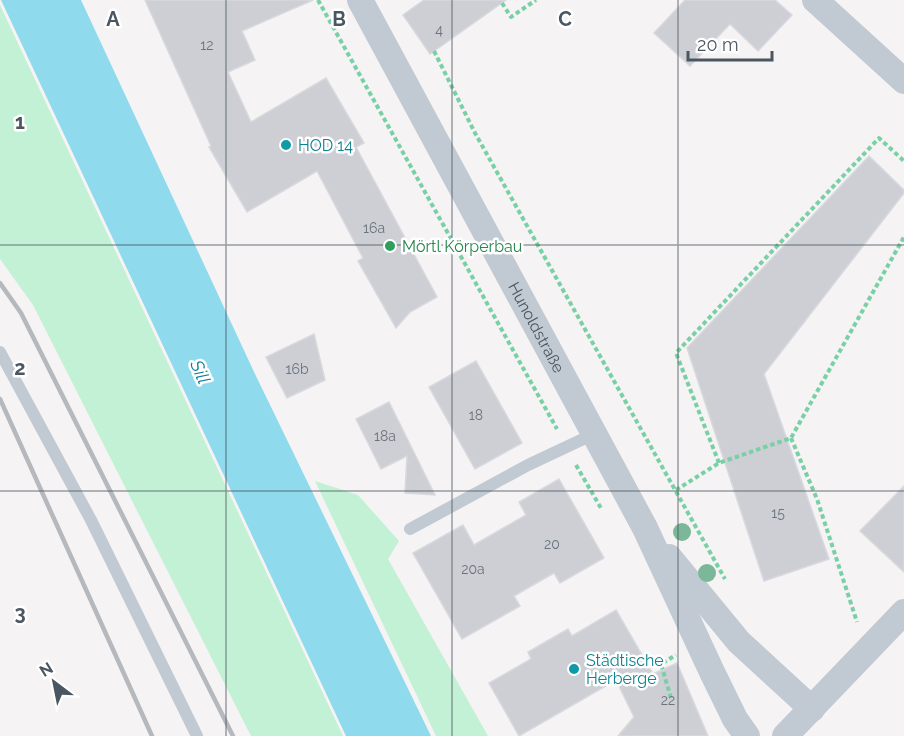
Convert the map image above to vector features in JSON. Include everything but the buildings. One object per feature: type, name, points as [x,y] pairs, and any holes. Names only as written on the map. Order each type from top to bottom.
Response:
[{"type":"street","points":[[815,0],[904,81]]},
{"type":"street","name":"Hunoldstraße","points":[[365,2],[596,433],[645,528],[735,719],[747,736]]},
{"type":"street","name":"Hunoldstraße","points":[[645,528],[739,642],[812,710]]},
{"type":"street","points":[[785,736],[904,612]]},
{"type":"lane","points":[[0,352],[91,520],[197,736]]},
{"type":"lane","points":[[410,529],[596,433]]},
{"type":"path","points":[[318,0],[606,518]]},
{"type":"path","points":[[502,3],[511,17],[536,0]]},
{"type":"path","points":[[434,51],[475,133],[727,583]]},
{"type":"path","points":[[719,463],[676,354],[879,138],[904,161]]},
{"type":"path","points":[[676,490],[719,463],[791,438],[904,237]]},
{"type":"path","points":[[791,438],[817,499],[857,622],[876,642]]},
{"type":"path","points":[[671,658],[661,664],[671,698]]},
{"type":"green space","points":[[0,5],[343,736],[251,736],[33,305],[0,259]]},
{"type":"green space","points":[[315,481],[358,495],[399,541],[388,559],[488,736],[436,736]]},
{"type":"water","name":"Sill","points":[[1,0],[81,0],[255,374],[431,736],[346,736]]},
{"type":"railway","points":[[0,283],[21,313],[233,736]]},
{"type":"railway","points":[[0,399],[152,736]]},
{"type":"place","name":"HOD 14","points":[[286,145]]},
{"type":"place","name":"Mörtl Körperbau","points":[[390,246]]},
{"type":"place","name":"Städtische Herberge","points":[[574,669]]}]
